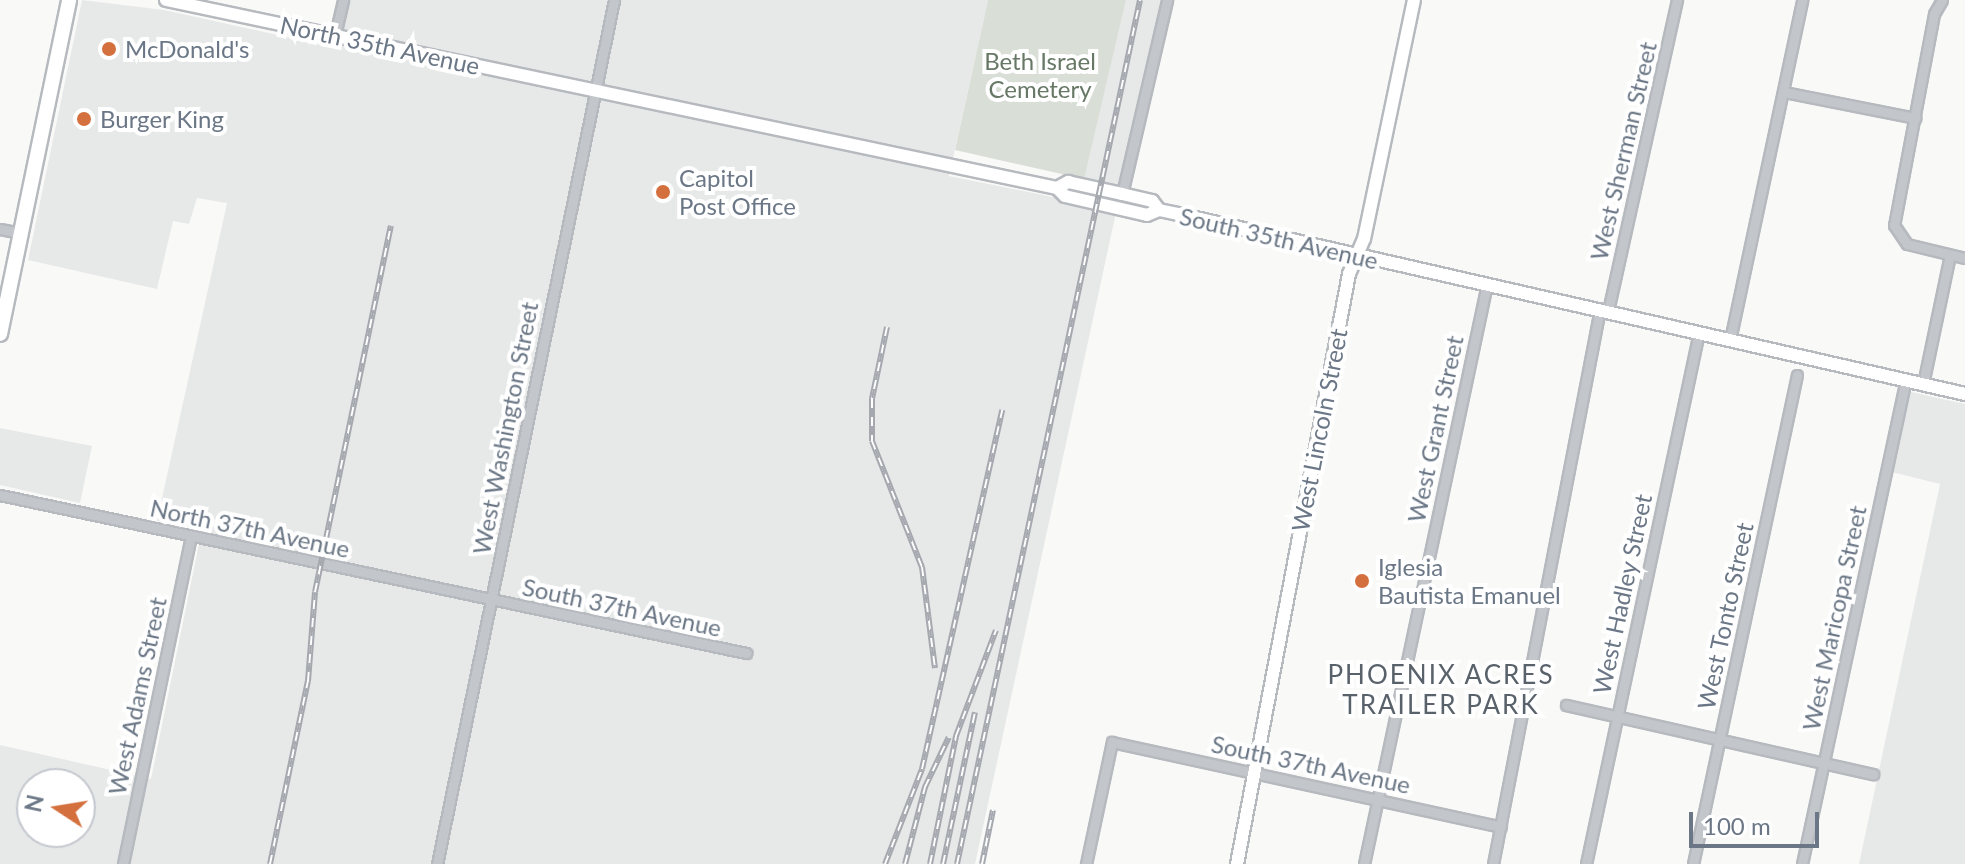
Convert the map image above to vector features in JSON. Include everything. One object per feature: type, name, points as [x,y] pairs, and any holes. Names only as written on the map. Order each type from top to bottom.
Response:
[{"type":"main road","points":[[0,334],[69,0]]},
{"type":"main road","name":"North 35th Avenue","points":[[166,0],[595,89]]},
{"type":"main road","name":"West Lincoln Street","points":[[1237,864],[1357,256],[1414,0]]},
{"type":"main road","name":"South 35th Avenue","points":[[595,89],[1057,188],[1065,196],[1134,212],[1159,210],[1965,394]]},
{"type":"main road","points":[[1057,188],[1068,182],[1152,201],[1159,210]]},
{"type":"street","points":[[335,35],[343,0]]},
{"type":"street","name":"West Washington Street","points":[[437,864],[614,0]]},
{"type":"street","points":[[1122,194],[1167,0]]},
{"type":"street","name":"West Sherman Street","points":[[1493,864],[1604,310],[1677,0]]},
{"type":"street","points":[[1730,340],[1802,0]]},
{"type":"street","points":[[1942,0],[1934,14],[1894,225],[1907,244],[1965,258]]},
{"type":"street","points":[[1784,92],[1915,118]]},
{"type":"street","points":[[0,229],[21,233]]},
{"type":"street","points":[[1923,384],[1950,255]]},
{"type":"street","name":"West Grant Street","points":[[1364,864],[1487,284]]},
{"type":"street","name":"West Hadley Street","points":[[1586,864],[1699,332]]},
{"type":"street","name":"West Tonto Street","points":[[1693,864],[1797,375]]},
{"type":"street","name":"West Maricopa Street","points":[[1802,864],[1906,380]]},
{"type":"street","name":"North 37th Avenue","points":[[0,495],[491,600]]},
{"type":"street","name":"West Adams Street","points":[[123,864],[191,536]]},
{"type":"street","name":"South 37th Avenue","points":[[491,600],[746,653]]},
{"type":"street","points":[[1566,705],[1873,774]]},
{"type":"street","name":"South 37th Avenue","points":[[1086,864],[1112,742],[1501,827]]},
{"type":"shaded area","points":[[82,0],[164,10],[337,48],[349,0],[988,0],[949,176],[1078,202],[1126,0],[1162,0],[975,864],[0,864],[0,745],[151,779],[202,529],[157,521],[227,203],[197,198],[189,224],[173,221],[157,289],[28,260]]},
{"type":"shaded area","points":[[1911,392],[1965,404],[1965,864],[1859,864],[1940,484],[1892,472]]},
{"type":"shaded area","points":[[0,428],[92,446],[80,503],[0,485]]},
{"type":"green space","name":"Beth Israel Cemetery","points":[[988,0],[1126,0],[1084,179],[955,150]]},
{"type":"railway","points":[[957,864],[1140,0]]},
{"type":"railway","points":[[270,864],[308,681],[315,592],[391,226]]},
{"type":"railway","points":[[887,327],[872,399],[872,441],[922,567],[935,668]]},
{"type":"railway","points":[[885,864],[922,769],[1002,410]]},
{"type":"railway","points":[[930,864],[956,736],[996,630]]},
{"type":"railway","points":[[943,864],[975,712]]},
{"type":"railway","points":[[905,864],[925,787],[949,737]]},
{"type":"railway","points":[[982,864],[993,810]]},
{"type":"place","name":"McDonald's","points":[[109,49]]},
{"type":"place","name":"Burger King","points":[[84,119]]},
{"type":"place","name":"Capitol Post Office","points":[[663,192]]},
{"type":"place","name":"Iglesia Bautista Emanuel","points":[[1362,581]]},
{"type":"district","name":"PHOENIX ACRES TRAILER PARK","points":[[1441,690]]}]
